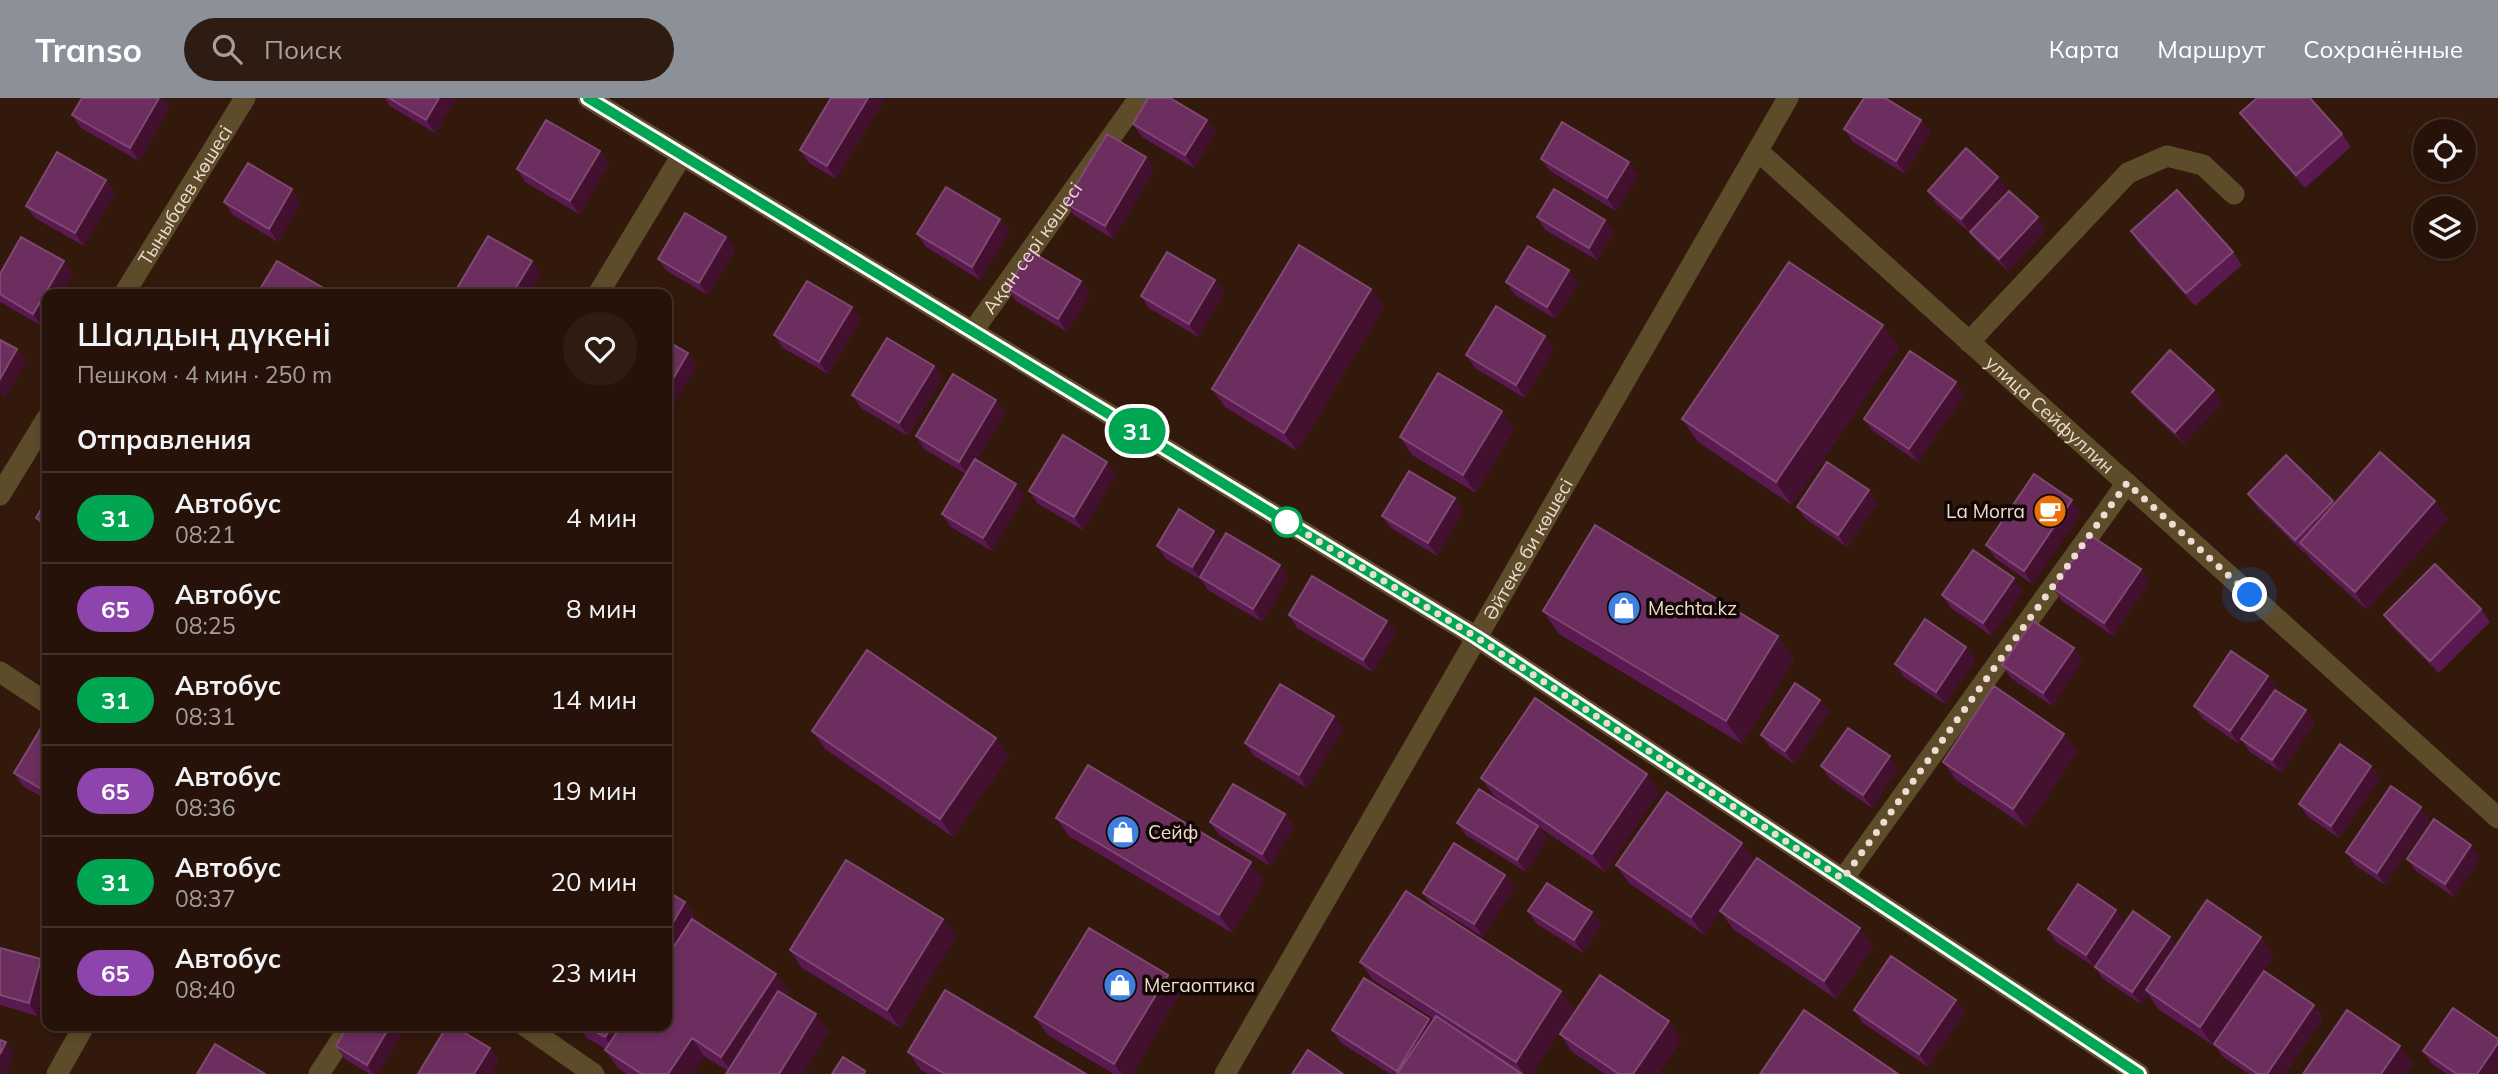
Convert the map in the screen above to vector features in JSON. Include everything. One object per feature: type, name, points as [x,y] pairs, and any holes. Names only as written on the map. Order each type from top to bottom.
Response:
[{"type":"street","name":"Тыныбаев көшесі","points":[[127,289],[245,98]]},
{"type":"street","points":[[588,98],[1476,637],[2139,1074]]},
{"type":"street","name":"Ақан сері көшесі","points":[[973,331],[1139,98]]},
{"type":"street","name":"Әйтеке би көшесі","points":[[1225,1074],[1788,98]]},
{"type":"street","name":"улица Сейфуллин","points":[[1759,152],[2498,818]]},
{"type":"street","points":[[601,289],[682,155]]},
{"type":"street","points":[[1969,342],[2128,173],[2167,156],[2203,165],[2234,194]]},
{"type":"street","points":[[0,495],[42,426]]},
{"type":"street","points":[[1843,879],[2127,483]]},
{"type":"street","points":[[0,672],[42,700]]},
{"type":"street","points":[[57,1074],[82,1031]]},
{"type":"street","points":[[319,1074],[347,1031]]},
{"type":"street","points":[[532,1031],[594,1074]]},
{"type":"building","points":[[82,98],[159,98],[130,148],[72,115]]},
{"type":"building","points":[[389,98],[439,98],[426,120]]},
{"type":"building","points":[[831,98],[868,98],[827,166],[800,150]]},
{"type":"building","points":[[1148,98],[1170,98],[1207,120],[1185,155],[1133,124]]},
{"type":"building","points":[[1864,98],[1885,98],[1921,120],[1896,161],[1844,129]]},
{"type":"building","points":[[2257,98],[2310,98],[2342,134],[2296,175],[2240,113]]},
{"type":"building","points":[[546,120],[600,151],[570,201],[517,169]]},
{"type":"building","points":[[1562,122],[1629,162],[1607,198],[1541,159]]},
{"type":"building","points":[[1107,134],[1146,157],[1105,226],[1065,203]]},
{"type":"building","points":[[1966,148],[1998,177],[1961,219],[1928,191]]},
{"type":"building","points":[[57,152],[106,180],[75,233],[26,206]]},
{"type":"building","points":[[248,163],[292,189],[269,229],[224,202]]},
{"type":"building","points":[[946,187],[1000,219],[972,267],[917,234]]},
{"type":"building","points":[[1554,189],[1605,220],[1589,248],[1537,217]]},
{"type":"building","points":[[2177,190],[2233,252],[2186,293],[2131,231]]},
{"type":"building","points":[[2009,191],[2038,217],[1999,259],[1970,232]]},
{"type":"building","points":[[685,213],[726,237],[699,283],[658,259]]},
{"type":"building","points":[[488,236],[532,261],[515,289],[457,289]]},
{"type":"building","points":[[21,237],[64,261],[48,289],[42,289],[42,299],[33,314],[0,294],[0,274]]},
{"type":"building","points":[[1299,245],[1371,289],[1284,433],[1212,389]]},
{"type":"building","points":[[1528,246],[1569,270],[1547,307],[1506,282]]},
{"type":"building","points":[[1030,251],[1081,281],[1058,319],[1007,288]]},
{"type":"building","points":[[1167,252],[1215,280],[1189,324],[1141,296]]},
{"type":"building","points":[[277,261],[325,289],[260,289]]},
{"type":"building","points":[[1789,262],[1883,325],[1776,482],[1682,419]]},
{"type":"building","points":[[807,281],[852,307],[819,362],[774,335]]},
{"type":"building","points":[[1496,306],[1545,336],[1516,385],[1466,355]]},
{"type":"building","points":[[887,338],[934,366],[899,423],[852,395]]},
{"type":"building","points":[[0,340],[17,349],[0,379]]},
{"type":"building","points":[[672,344],[688,353],[672,380]]},
{"type":"building","points":[[2170,350],[2214,390],[2175,432],[2132,392]]},
{"type":"building","points":[[1910,351],[1956,382],[1909,449],[1864,419]]},
{"type":"building","points":[[1438,373],[1502,411],[1463,475],[1400,437]]},
{"type":"building","points":[[953,374],[996,400],[959,462],[916,436]]},
{"type":"building","points":[[1063,435],[1107,462],[1074,517],[1029,491]]},
{"type":"building","points":[[2380,452],[2435,501],[2355,592],[2300,543]]},
{"type":"building","points":[[2286,455],[2333,501],[2295,540],[2248,494]]},
{"type":"building","points":[[975,459],[1016,484],[983,538],[942,514]]},
{"type":"building","points":[[1827,462],[1869,490],[1838,535],[1797,507]]},
{"type":"building","points":[[1409,471],[1455,498],[1428,543],[1382,516]]},
{"type":"building","points":[[2034,474],[2072,500],[2024,571],[1986,545]]},
{"type":"building","points":[[42,508],[42,522],[36,518]]},
{"type":"building","points":[[1179,509],[1214,531],[1192,567],[1157,546]]},
{"type":"building","points":[[1595,525],[1778,636],[1726,721],[1543,611]]},
{"type":"building","points":[[1226,533],[1280,565],[1253,609],[1200,577]]},
{"type":"building","points":[[2090,535],[2141,569],[2104,623],[2053,588]]},
{"type":"building","points":[[1973,550],[2014,578],[1983,623],[1942,595]]},
{"type":"building","points":[[2435,564],[2481,609],[2430,661],[2384,615]]},
{"type":"building","points":[[1312,576],[1387,621],[1363,660],[1289,615]]},
{"type":"building","points":[[1925,619],[1966,647],[1936,692],[1895,664]]},
{"type":"building","points":[[2033,621],[2074,648],[2043,693],[2002,665]]},
{"type":"building","points":[[867,650],[996,738],[940,819],[812,731]]},
{"type":"building","points":[[2231,651],[2268,676],[2230,731],[2194,706]]},
{"type":"building","points":[[1795,683],[1820,700],[1785,751],[1761,735]]},
{"type":"building","points":[[1280,684],[1334,716],[1299,775],[1245,743]]},
{"type":"building","points":[[1994,686],[2064,734],[2013,809],[1943,762]]},
{"type":"building","points":[[2275,690],[2306,710],[2272,760],[2241,739]]},
{"type":"building","points":[[1535,698],[1647,774],[1592,854],[1481,778]]},
{"type":"building","points":[[41,728],[42,789],[14,773]]},
{"type":"building","points":[[1848,728],[1890,756],[1863,795],[1821,766]]},
{"type":"building","points":[[2340,744],[2371,766],[2331,826],[2299,804]]},
{"type":"building","points":[[1088,765],[1251,862],[1219,915],[1056,818]]},
{"type":"building","points":[[1233,784],[1285,814],[1262,854],[1210,822]]},
{"type":"building","points":[[2391,786],[2421,807],[2377,873],[2346,852]]},
{"type":"building","points":[[1479,789],[1538,826],[1517,860],[1457,823]]},
{"type":"building","points":[[1667,792],[1742,843],[1691,917],[1616,865]]},
{"type":"building","points":[[2434,819],[2471,845],[2445,884],[2407,859]]},
{"type":"building","points":[[1454,843],[1505,875],[1474,924],[1423,893]]},
{"type":"building","points":[[1757,858],[1860,928],[1824,981],[1720,911]]},
{"type":"building","points":[[846,860],[943,919],[887,1010],[790,950]]},
{"type":"building","points":[[1547,883],[1592,912],[1574,940],[1528,911]]},
{"type":"building","points":[[2078,884],[2116,910],[2086,955],[2048,929]]},
{"type":"building","points":[[1406,891],[1561,991],[1516,1062],[1360,962]]},
{"type":"building","points":[[672,894],[685,902],[672,924]]},
{"type":"building","points":[[2207,900],[2261,937],[2200,1027],[2146,990]]},
{"type":"building","points":[[2133,911],[2170,937],[2132,992],[2095,967]]},
{"type":"building","points":[[692,919],[776,974],[721,1057],[692,1038],[668,1074],[642,1074],[605,1050],[618,1031],[672,1031],[672,949]]},
{"type":"building","points":[[1089,928],[1168,975],[1114,1064],[1035,1017]]},
{"type":"building","points":[[0,948],[41,959],[29,1003],[0,995]]},
{"type":"building","points":[[1891,956],[1956,1000],[1919,1054],[1854,1010]]},
{"type":"building","points":[[2264,971],[2314,1005],[2267,1074],[2258,1074],[2214,1044]]},
{"type":"building","points":[[1600,975],[1669,1021],[1633,1074],[1619,1074],[1560,1034]]},
{"type":"building","points":[[1364,978],[1429,1019],[1397,1071],[1332,1030]]},
{"type":"building","points":[[945,990],[1086,1074],[945,1074],[908,1052]]},
{"type":"building","points":[[778,991],[816,1014],[779,1074],[726,1074]]},
{"type":"building","points":[[2453,1008],[2498,1039],[2477,1074],[2457,1074],[2423,1051]]},
{"type":"building","points":[[1804,1010],[1898,1074],[1760,1074]]},
{"type":"building","points":[[2347,1010],[2400,1046],[2381,1074],[2303,1074]]},
{"type":"building","points":[[1436,1016],[1522,1074],[1397,1074]]},
{"type":"building","points":[[345,1031],[387,1031],[367,1065],[336,1046]]},
{"type":"building","points":[[444,1031],[461,1031],[490,1048],[474,1074],[418,1074]]},
{"type":"building","points":[[594,1031],[609,1031],[605,1037]]},
{"type":"building","points":[[0,1040],[6,1042],[0,1054]]},
{"type":"building","points":[[215,1044],[265,1074],[197,1074]]},
{"type":"building","points":[[1308,1050],[1343,1074],[1292,1074]]},
{"type":"building","points":[[843,1057],[865,1071],[864,1074],[832,1074]]},
{"type":"bus line","name":"31","points":[[588,98],[1476,637],[2139,1074]]},
{"type":"place","name":"La Morra","points":[[2050,511]]},
{"type":"place","name":"Mechta.kz","points":[[1624,608]]},
{"type":"place","name":"Сейф","points":[[1123,832]]},
{"type":"place","name":"Мегаоптика","points":[[1120,985]]},
{"type":"route","points":[[1287,522],[1476,637],[1843,879],[2127,483],[2250,595]]}]
